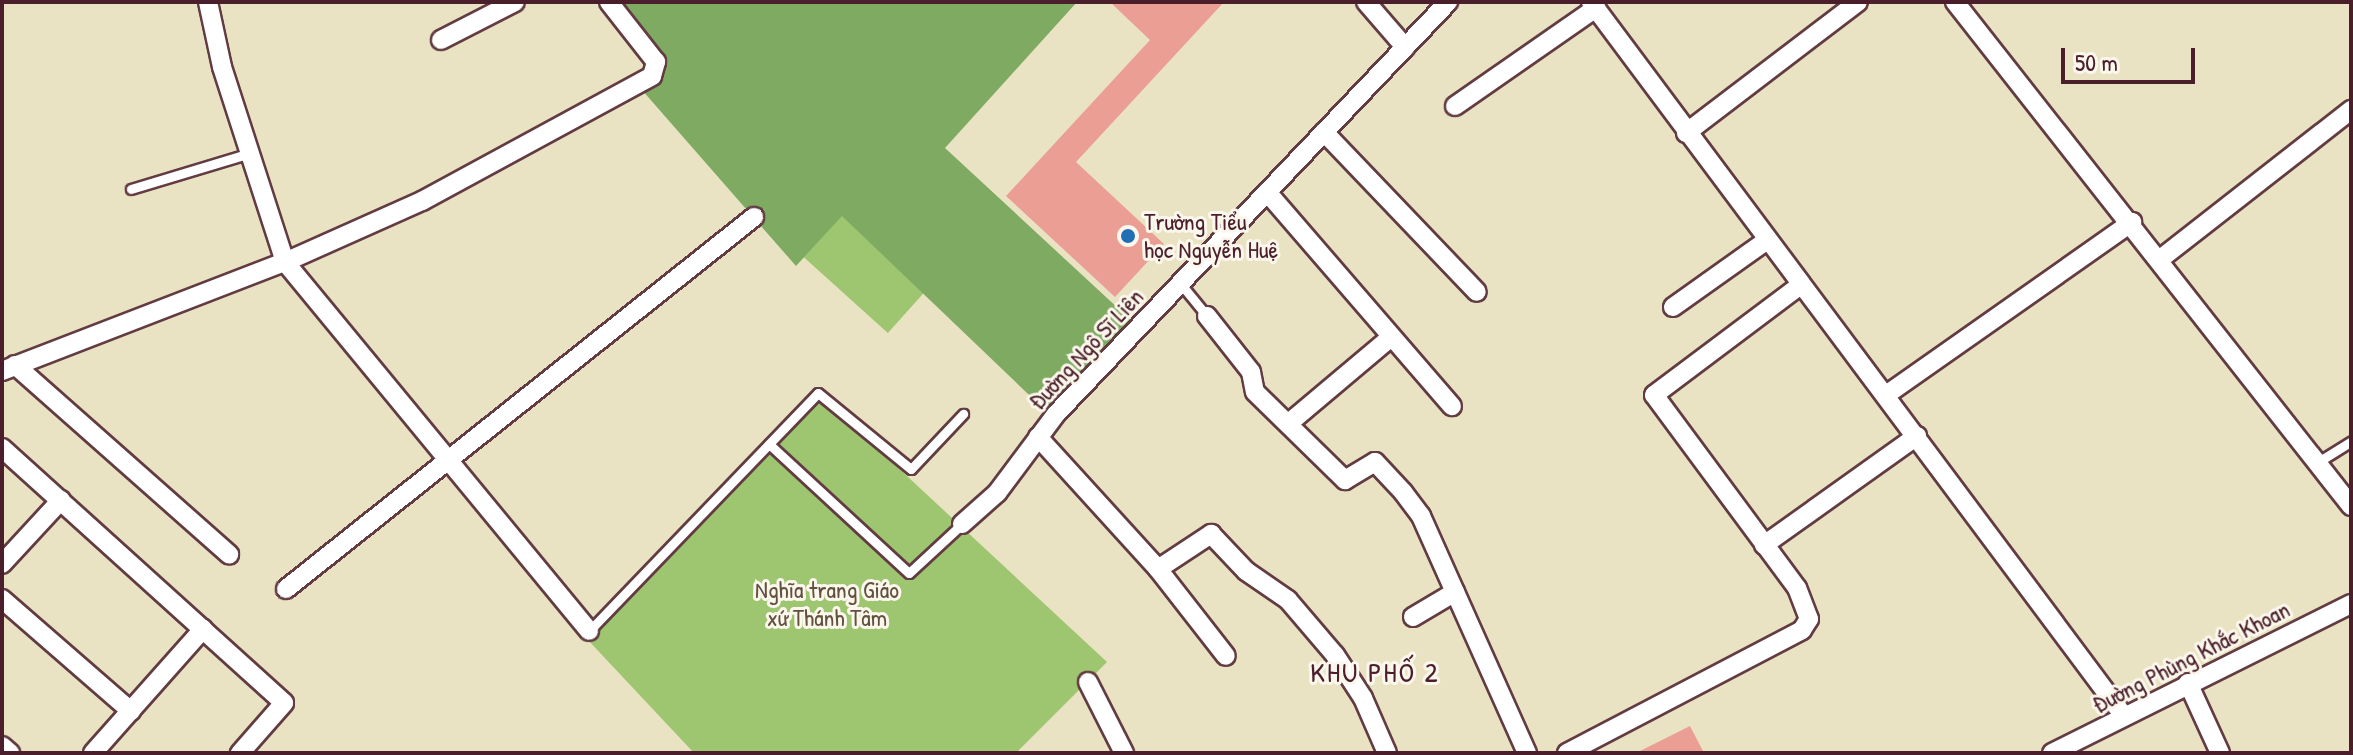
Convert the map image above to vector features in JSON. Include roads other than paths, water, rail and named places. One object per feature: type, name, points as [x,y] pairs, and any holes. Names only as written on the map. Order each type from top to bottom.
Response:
[{"type":"street","points":[[208,2],[250,153],[285,262],[450,458],[589,631]]},
{"type":"street","points":[[441,40],[515,2]]},
{"type":"street","points":[[229,554],[9,368],[285,262],[422,201],[652,76],[656,62],[609,2]]},
{"type":"street","points":[[1366,2],[1405,47]]},
{"type":"street","name":"Đường Ngô Sĩ Liên","points":[[962,524],[997,493],[1038,437],[1180,283],[1448,2]]},
{"type":"street","points":[[1686,133],[1858,2]]},
{"type":"street","points":[[1955,2],[2132,222],[2351,506]]},
{"type":"street","points":[[1455,106],[1594,5],[1799,286],[1917,436],[2124,716]]},
{"type":"street","points":[[2159,260],[2351,110]]},
{"type":"street","points":[[1324,132],[1477,292]]},
{"type":"street","points":[[1267,192],[1452,406]]},
{"type":"street","points":[[286,589],[754,217]]},
{"type":"street","points":[[1886,395],[2132,222]]},
{"type":"street","points":[[1673,307],[1766,241]]},
{"type":"street","points":[[1567,753],[1802,630],[1809,619],[1807,605],[1654,395],[1799,286]]},
{"type":"street","points":[[1207,316],[1251,372],[1255,392],[1345,480],[1375,462],[1421,516],[1527,753]]},
{"type":"street","points":[[1289,423],[1391,337]]},
{"type":"street","points":[[1764,545],[1917,436]]},
{"type":"street","points":[[1038,437],[1158,569],[1226,656]]},
{"type":"street","points":[[2,448],[284,703],[240,753]]},
{"type":"street","points":[[2,564],[61,500]]},
{"type":"street","points":[[1158,569],[1211,534],[1246,571],[1288,600],[1335,655],[1363,698],[1387,753]]},
{"type":"street","points":[[1413,617],[1455,592]]},
{"type":"street","points":[[2,599],[131,711]]},
{"type":"street","name":"Đường Phùng Khắc Khoan","points":[[2052,753],[2351,604]]},
{"type":"street","points":[[93,753],[203,629]]},
{"type":"street","points":[[1088,682],[1124,753]]},
{"type":"street","points":[[2188,683],[2220,753]]},
{"type":"street","points":[[2,746],[10,753]]},
{"type":"lane","points":[[131,189],[250,153]]},
{"type":"lane","points":[[1180,283],[1207,316]]},
{"type":"lane","points":[[589,631],[818,393],[911,469],[963,414]]},
{"type":"lane","points":[[2318,462],[2351,441]]},
{"type":"lane","points":[[769,444],[909,573],[962,524]]},
{"type":"place","name":"Trường Tiểu học Nguyễn Huệ","points":[[1128,236]]},
{"type":"district","name":"KHU PHỐ 2","points":[[1375,672]]},
{"type":"park label","name":"Nghĩa trang Giáo xứ Thánh Tâm","points":[[827,604]]}]
